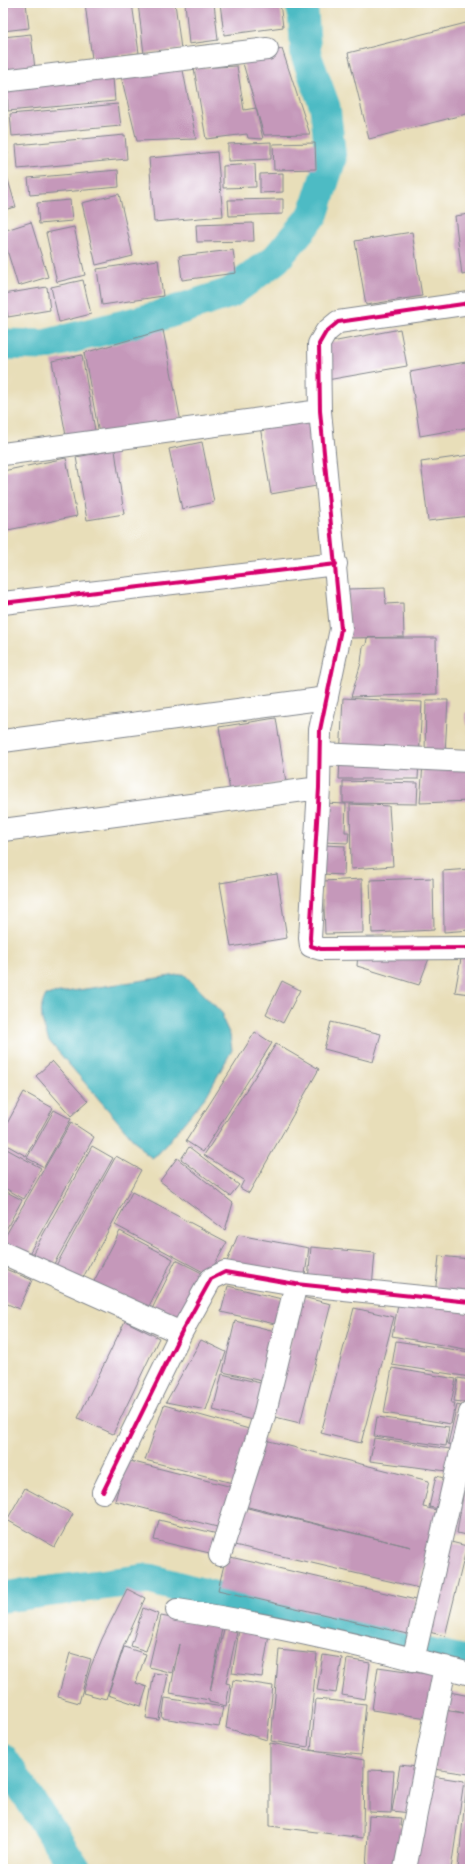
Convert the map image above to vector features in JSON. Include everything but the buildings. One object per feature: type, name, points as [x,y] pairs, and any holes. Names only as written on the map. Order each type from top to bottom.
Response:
[{"type":"street","points":[[3,81],[267,49]]},
{"type":"street","points":[[470,304],[338,322],[326,332],[319,344],[320,411],[336,564],[341,629],[320,730],[319,788],[310,938],[311,946],[321,949],[470,948]]},
{"type":"street","points":[[3,454],[320,411]]},
{"type":"street","points":[[3,603],[336,564]]},
{"type":"street","points":[[3,741],[327,698]]},
{"type":"street","points":[[320,754],[470,761]]},
{"type":"street","points":[[3,830],[319,788]]},
{"type":"street","points":[[3,1253],[181,1333]]},
{"type":"street","points":[[103,1492],[181,1333],[211,1279],[225,1272],[296,1284],[470,1302]]},
{"type":"street","points":[[220,1555],[264,1416],[296,1284]]},
{"type":"street","points":[[413,1660],[419,1628],[470,1413]]},
{"type":"street","points":[[177,1610],[241,1620],[470,1674]]},
{"type":"street","points":[[405,1869],[445,1667]]},
{"type":"water","points":[[184,974],[223,1014],[223,1020],[230,1035],[232,1050],[207,1095],[159,1153],[152,1158],[145,1153],[49,1041],[43,1024],[41,1012],[46,995]]},
{"type":"waterway","points":[[3,344],[44,345],[156,317],[230,293],[276,259],[313,215],[331,159],[325,107],[306,55],[303,12],[300,3]]},
{"type":"waterway","points":[[3,1597],[149,1579],[403,1647],[470,1662]]},
{"type":"waterway","points":[[3,1759],[76,1869]]},
{"type":"cycle path","points":[[470,303],[338,322],[326,332],[319,344],[320,411],[341,629],[320,730],[319,788],[310,938],[311,946],[321,949],[470,948]]},
{"type":"cycle path","points":[[3,603],[336,564]]},
{"type":"cycle path","points":[[103,1492],[181,1333],[211,1279],[225,1272],[296,1284],[470,1302]]}]
